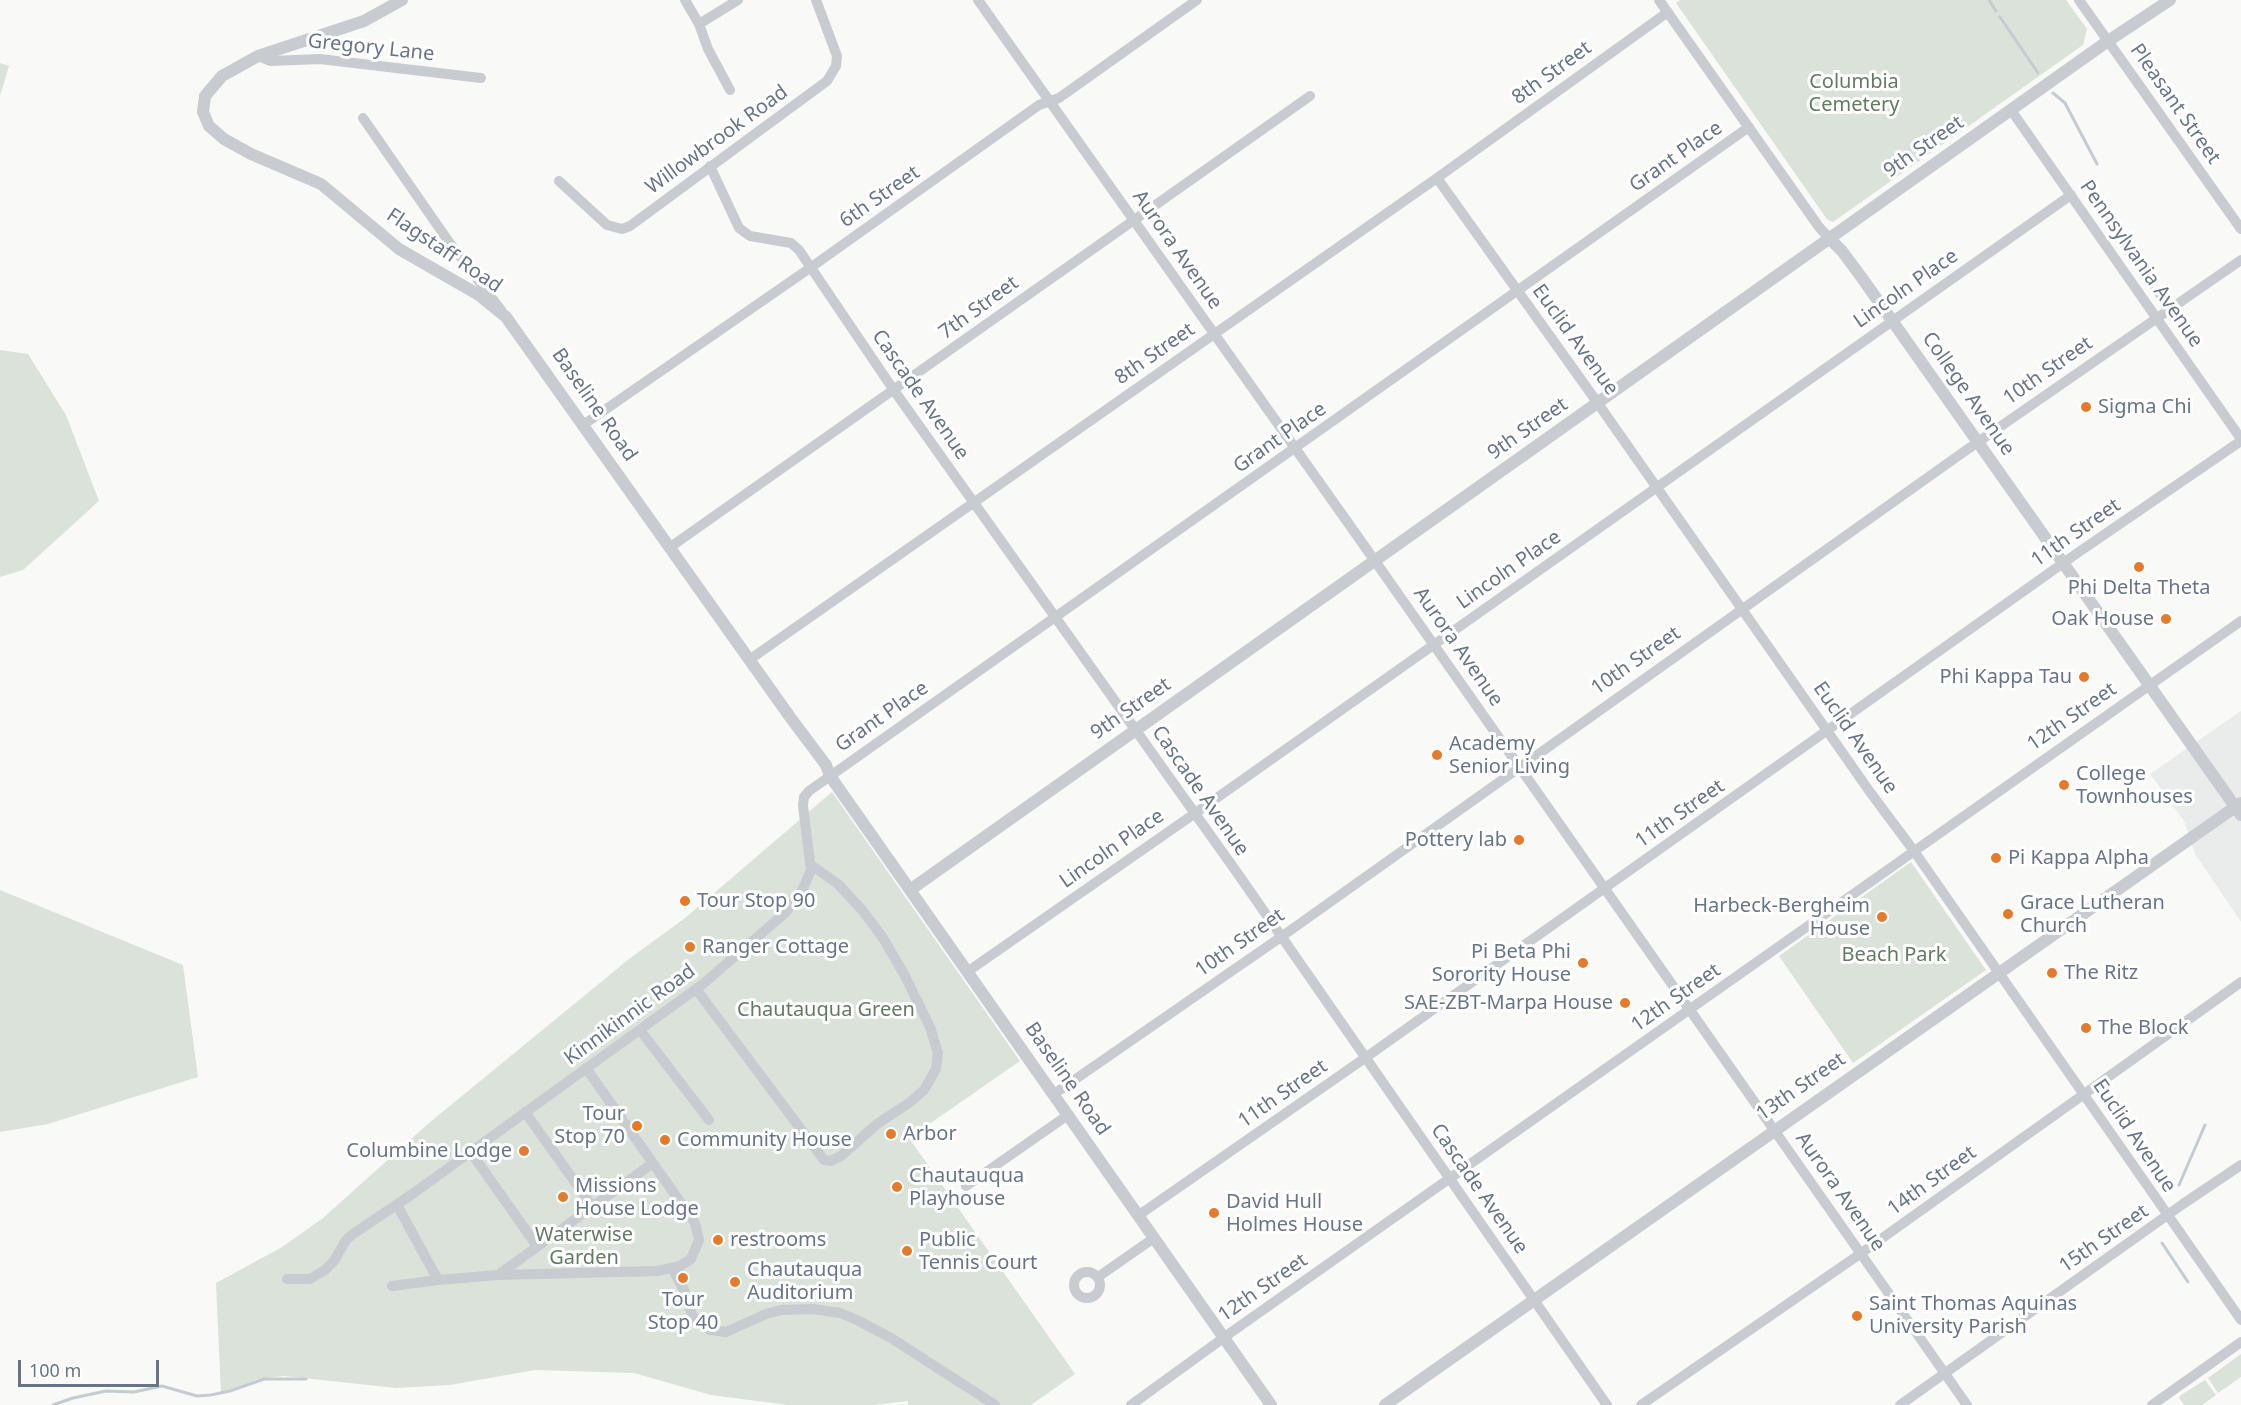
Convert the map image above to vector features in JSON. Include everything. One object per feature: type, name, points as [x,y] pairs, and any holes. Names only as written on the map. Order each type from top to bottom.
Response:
[{"type":"street","name":"Flagstaff Road","points":[[402,0],[364,21],[258,56],[234,68],[222,76],[205,96],[203,106],[205,119],[209,126],[224,139],[251,154],[321,184],[399,249],[479,295],[506,317]]},
{"type":"street","points":[[685,0],[730,90]]},
{"type":"street","points":[[699,24],[738,0]]},
{"type":"street","name":"Willowbrook Road","points":[[559,181],[607,225],[622,229],[630,226],[817,90],[833,73],[837,56],[816,0]]},
{"type":"street","name":"Aurora Avenue","points":[[978,0],[1295,450],[1376,561],[1966,1405]]},
{"type":"street","name":"6th Street","points":[[583,425],[1037,107],[1059,98],[1197,0]]},
{"type":"street","name":"College Avenue","points":[[1659,0],[1819,227],[1842,251],[2239,808]]},
{"type":"street","name":"Pleasant Street","points":[[2079,0],[2241,229]]},
{"type":"street","name":"9th Street","points":[[910,890],[2108,41],[2170,0]]},
{"type":"street","name":"8th Street","points":[[749,660],[1215,335],[1668,12]]},
{"type":"street","name":"Gregory Lane","points":[[258,56],[270,61],[320,59],[481,78]]},
{"type":"street","name":"7th Street","points":[[669,548],[893,389],[955,348],[1132,219],[1310,96]]},
{"type":"street","name":"Pennsylvania Avenue","points":[[2011,110],[2241,440]]},
{"type":"street","name":"Baseline Road","points":[[363,118],[449,242],[506,317],[826,765],[830,776],[1271,1405]]},
{"type":"street","name":"Grant Place","points":[[830,776],[1749,128]]},
{"type":"street","name":"Cascade Avenue","points":[[710,166],[739,228],[750,236],[791,243],[799,250],[893,389],[1281,937],[1607,1405]]},
{"type":"street","name":"Euclid Avenue","points":[[1437,178],[1914,851],[2241,1320]]},
{"type":"street","name":"Lincoln Place","points":[[967,972],[2071,195]]},
{"type":"street","name":"10th Street","points":[[1054,1094],[1281,937],[1978,442],[2241,260]]},
{"type":"street","name":"11th Street","points":[[1138,1215],[1365,1058],[2241,440]]},
{"type":"street","name":"12th Street","points":[[1131,1405],[1224,1337],[2241,621]]},
{"type":"street","name":"Kinnikinnic Road","points":[[287,1279],[302,1280],[317,1275],[332,1263],[346,1240],[359,1229],[696,989],[733,960],[792,906],[808,880],[811,865],[803,801],[807,793],[830,776]]},
{"type":"street","name":"13th Street","points":[[1384,1405],[1998,972],[2239,808]]},
{"type":"street","points":[[696,989],[824,1160],[828,1161],[841,1156],[871,1128],[912,1101],[924,1090],[936,1069],[938,1053],[930,1027],[910,984],[883,938],[863,911],[838,884],[811,865]]},
{"type":"street","name":"14th Street","points":[[1641,1405],[1860,1254],[2241,982]]},
{"type":"street","points":[[640,1030],[709,1120]]},
{"type":"street","points":[[392,1287],[498,1275],[638,1272],[672,1268],[692,1257],[698,1243],[699,1232],[693,1219],[586,1068]]},
{"type":"street","points":[[525,1112],[592,1206]]},
{"type":"street","points":[[966,1186],[1068,1115]]},
{"type":"street","points":[[470,1151],[537,1246]]},
{"type":"street","points":[[498,1275],[653,1163]]},
{"type":"street","name":"15th Street","points":[[1900,1405],[2241,1166]]},
{"type":"street","points":[[397,1204],[438,1280]]},
{"type":"street","points":[[1098,1277],[1154,1238]]},
{"type":"street","points":[[672,1268],[684,1290],[690,1311],[697,1322],[710,1330],[718,1332],[730,1330],[781,1310],[813,1309],[840,1313],[891,1338],[995,1405]]},
{"type":"street","points":[[2152,1405],[2241,1342]]},
{"type":"shaded area","points":[[2241,711],[2241,922],[2195,854],[2184,821],[2150,774]]},
{"type":"green space","name":"Columbia Cemetery","points":[[1680,0],[2066,0],[2087,29],[2083,45],[1833,222],[1824,215],[1676,3]]},
{"type":"green space","points":[[0,63],[9,66],[0,96]]},
{"type":"green space","points":[[0,350],[28,354],[66,415],[99,501],[23,570],[0,577]]},
{"type":"green space","points":[[832,792],[1020,1061],[909,1138],[1075,1374],[1031,1405],[908,1405],[908,1401],[874,1405],[788,1405],[711,1395],[634,1373],[535,1370],[450,1385],[396,1388],[284,1376],[258,1379],[221,1394],[216,1283],[282,1247],[323,1218],[429,1123],[629,959],[685,918]]},
{"type":"green space","name":"Beach Park","points":[[1911,862],[1986,970],[1853,1063],[1779,956]]},
{"type":"green space","points":[[0,890],[183,965],[198,1077],[48,1124],[0,1132]]},
{"type":"green space","points":[[2241,1354],[2241,1377],[2218,1393],[2208,1378]]},
{"type":"green space","points":[[2205,1380],[2216,1395],[2202,1405],[2184,1405],[2179,1398],[2181,1395]]},
{"type":"waterway","points":[[1989,0],[1996,11]]},
{"type":"waterway","points":[[2000,17],[2038,73]]},
{"type":"waterway","points":[[2053,93],[2065,103],[2097,164]]},
{"type":"waterway","points":[[2101,210],[2103,221],[2163,304]]},
{"type":"waterway","points":[[2171,316],[2185,336]]},
{"type":"waterway","points":[[2179,1185],[2205,1125]]},
{"type":"waterway","points":[[2162,1243],[2188,1282]]},
{"type":"waterway","points":[[53,1405],[106,1391],[134,1392],[162,1386],[197,1396],[230,1391],[264,1379],[306,1379]]},
{"type":"place","name":"Sigma Chi","points":[[2086,407]]},
{"type":"place","name":"Phi Delta Theta","points":[[2139,567]]},
{"type":"place","name":"Oak House","points":[[2166,619]]},
{"type":"place","name":"Phi Kappa Tau","points":[[2084,677]]},
{"type":"place","name":"Academy Senior Living","points":[[1437,755]]},
{"type":"place","name":"College Townhouses","points":[[2064,785]]},
{"type":"place","name":"Pottery lab","points":[[1519,840]]},
{"type":"place","name":"Pi Kappa Alpha","points":[[1996,858]]},
{"type":"place","name":"Tour Stop 90","points":[[685,901]]},
{"type":"place","name":"Grace Lutheran Church","points":[[2008,914]]},
{"type":"place","name":"Harbeck-Bergheim House","points":[[1882,917]]},
{"type":"place","name":"Ranger Cottage","points":[[690,947]]},
{"type":"place","name":"Pi Beta Phi Sorority House","points":[[1583,963]]},
{"type":"place","name":"The Ritz","points":[[2052,973]]},
{"type":"place","name":"SAE-ZBT-Marpa House","points":[[1625,1003]]},
{"type":"place","name":"The Block","points":[[2086,1028]]},
{"type":"place","name":"Tour Stop 70","points":[[637,1126]]},
{"type":"place","name":"Arbor","points":[[891,1134]]},
{"type":"place","name":"Community House","points":[[665,1140]]},
{"type":"place","name":"Columbine Lodge","points":[[524,1151]]},
{"type":"place","name":"Chautauqua Playhouse","points":[[897,1187]]},
{"type":"place","name":"Missions House Lodge","points":[[563,1197]]},
{"type":"place","name":"David Hull Holmes House","points":[[1214,1213]]},
{"type":"place","name":"restrooms","points":[[718,1240]]},
{"type":"place","name":"Public Tennis Court","points":[[907,1251]]},
{"type":"place","name":"Tour Stop 40","points":[[683,1278]]},
{"type":"place","name":"Chautauqua Auditorium","points":[[735,1282]]},
{"type":"place","name":"Saint Thomas Aquinas University Parish","points":[[1857,1316]]},
{"type":"park label","name":"Chautauqua Green","points":[[826,1010]]},
{"type":"park label","name":"Waterwise Garden","points":[[584,1246]]}]
